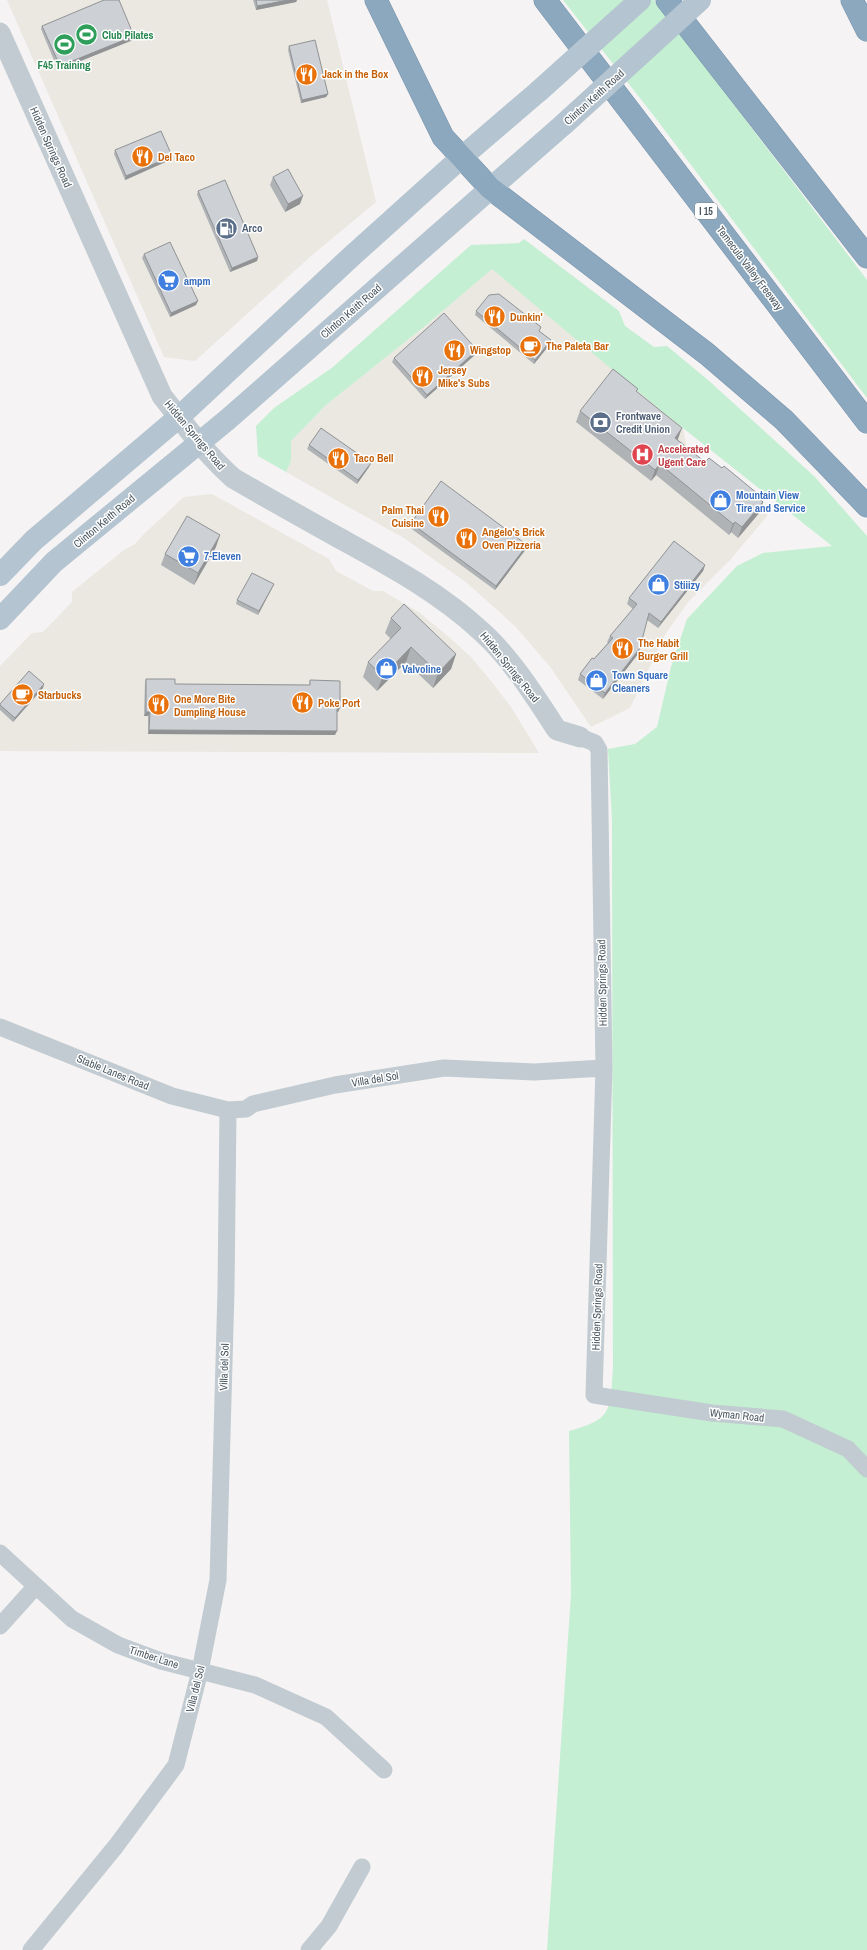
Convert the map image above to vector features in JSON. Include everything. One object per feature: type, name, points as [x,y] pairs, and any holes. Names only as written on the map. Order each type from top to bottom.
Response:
[{"type":"highway","points":[[376,0],[444,137],[490,188],[707,354],[784,420],[867,506]]},
{"type":"highway","name":"Temecula Valley Freeway","points":[[545,0],[867,422]]},
{"type":"highway","points":[[667,0],[867,257]]},
{"type":"highway","points":[[852,0],[867,30]]},
{"type":"main road","points":[[0,575],[34,540],[179,416],[462,157],[539,91],[640,0]]},
{"type":"main road","name":"Clinton Keith Road","points":[[0,619],[54,562],[233,415],[564,124],[700,0]]},
{"type":"street","name":"Hidden Springs Road","points":[[0,33],[160,392],[199,442],[220,466],[233,478],[391,567],[459,612],[483,633],[516,671],[557,730],[595,743],[599,750],[604,1068],[594,1395]]},
{"type":"street","name":"Stable Lanes Road","points":[[0,1027],[172,1096],[228,1110]]},
{"type":"street","name":"Villa del Sol","points":[[31,1950],[116,1846],[176,1765],[200,1671],[218,1580],[226,1290],[228,1110],[246,1109],[253,1104],[335,1085],[444,1068],[534,1072],[604,1068]]},
{"type":"street","name":"Wyman Road","points":[[594,1395],[712,1413],[783,1419],[848,1449],[867,1468]]},
{"type":"street","name":"Timber Lane","points":[[0,1553],[72,1619],[118,1645],[161,1661],[255,1685],[326,1717],[384,1770]]},
{"type":"street","points":[[0,1626],[36,1586]]},
{"type":"street","points":[[309,1950],[329,1926],[362,1867]]},
{"type":"shaded area","points":[[7,0],[327,0],[376,202],[311,256],[195,361],[164,357]]},
{"type":"shaded area","points":[[492,269],[683,428],[687,449],[768,515],[730,560],[689,601],[666,633],[630,708],[591,727],[551,668],[516,627],[467,583],[404,538],[286,472],[291,461],[291,441],[326,405],[425,326]]},
{"type":"shaded area","points":[[212,494],[329,559],[336,571],[373,591],[383,591],[420,613],[470,656],[511,707],[539,753],[0,751],[0,666],[32,633],[43,632],[72,602],[72,592],[124,550],[135,544],[184,497]]},
{"type":"green space","points":[[563,0],[654,0],[663,11],[867,280],[867,398],[654,116]]},
{"type":"green space","points":[[524,239],[619,311],[625,326],[654,347],[667,346],[708,380],[814,476],[867,536],[867,1950],[547,1950],[571,1594],[569,1431],[594,1422],[606,1411],[611,1394],[613,1368],[612,820],[608,749],[635,744],[657,727],[671,667],[687,619],[737,566],[763,553],[832,546],[664,413],[492,269],[425,326],[326,405],[291,441],[291,461],[286,472],[258,456],[256,426],[274,408],[333,367],[471,245],[519,243]]},
{"type":"building","points":[[104,0],[119,0],[134,36],[60,66],[42,26]]},
{"type":"building","points":[[256,0],[288,0],[257,6]]},
{"type":"building","name":"Jack in the Box","points":[[315,40],[328,94],[302,100],[289,46]]},
{"type":"building","name":"Del Taco","points":[[161,131],[172,156],[126,176],[115,150]]},
{"type":"building","points":[[288,169],[303,196],[288,204],[273,177]]},
{"type":"building","points":[[225,180],[258,257],[232,268],[198,191]]},
{"type":"building","name":"ampm","points":[[170,242],[198,301],[171,313],[144,254]]},
{"type":"building","points":[[499,294],[541,327],[539,331],[551,340],[535,360],[476,311],[489,295]]},
{"type":"building","points":[[444,313],[477,350],[427,395],[394,358]]},
{"type":"building","points":[[613,369],[638,389],[636,391],[682,428],[675,438],[705,462],[709,458],[722,468],[724,466],[758,494],[756,496],[763,502],[742,527],[735,522],[733,524],[660,464],[655,470],[580,411]]},
{"type":"building","name":"Taco Bell","points":[[321,428],[371,463],[358,480],[309,445]]},
{"type":"building","points":[[441,481],[527,545],[496,586],[411,523]]},
{"type":"building","name":"7-Eleven","points":[[187,516],[220,535],[198,573],[165,554]]},
{"type":"building","points":[[674,541],[705,565],[661,622],[649,613],[640,648],[605,693],[580,674],[592,658],[594,659],[613,638],[610,636],[637,604],[629,598]]},
{"type":"building","points":[[252,573],[274,584],[259,611],[237,600]]},
{"type":"building","points":[[404,604],[456,654],[438,673],[411,647],[383,676],[368,662],[401,628],[391,618]]},
{"type":"building","name":"Starbucks","points":[[29,671],[44,684],[15,718],[0,704]]},
{"type":"building","points":[[146,679],[175,679],[175,684],[310,685],[310,680],[340,681],[340,708],[337,708],[337,731],[149,730],[150,712],[146,712]]},
{"type":"place","name":"Club Pilates","points":[[87,35]]},
{"type":"place","name":"F45 Training","points":[[64,45]]},
{"type":"place","name":"Jack in the Box","points":[[307,74]]},
{"type":"place","name":"Del Taco","points":[[142,157]]},
{"type":"place","name":"Arco","points":[[227,228]]},
{"type":"place","name":"ampm","points":[[169,281]]},
{"type":"place","name":"Dunkin'","points":[[495,317]]},
{"type":"place","name":"The Paleta Bar","points":[[530,346]]},
{"type":"place","name":"Wingstop","points":[[454,350]]},
{"type":"place","name":"Jersey Mike's Subs","points":[[423,376]]},
{"type":"place","name":"Frontwave Credit Union","points":[[600,422]]},
{"type":"place","name":"Accelerated Ugent Care","points":[[643,455]]},
{"type":"place","name":"Taco Bell","points":[[338,458]]},
{"type":"place","name":"Mountain View Tire and Service","points":[[721,501]]},
{"type":"place","name":"Palm Thai Cuisine","points":[[439,516]]},
{"type":"place","name":"Angelo's Brick Oven Pizzeria","points":[[467,538]]},
{"type":"place","name":"7-Eleven","points":[[189,556]]},
{"type":"place","name":"Stiiizy","points":[[659,585]]},
{"type":"place","name":"The Habit Burger Grill","points":[[623,649]]},
{"type":"place","name":"Valvoline","points":[[387,669]]},
{"type":"place","name":"Town Square Cleaners","points":[[596,681]]},
{"type":"place","name":"Starbucks","points":[[23,695]]},
{"type":"place","name":"Poke Port","points":[[302,703]]},
{"type":"place","name":"One More Bite Dumpling House","points":[[159,705]]}]
